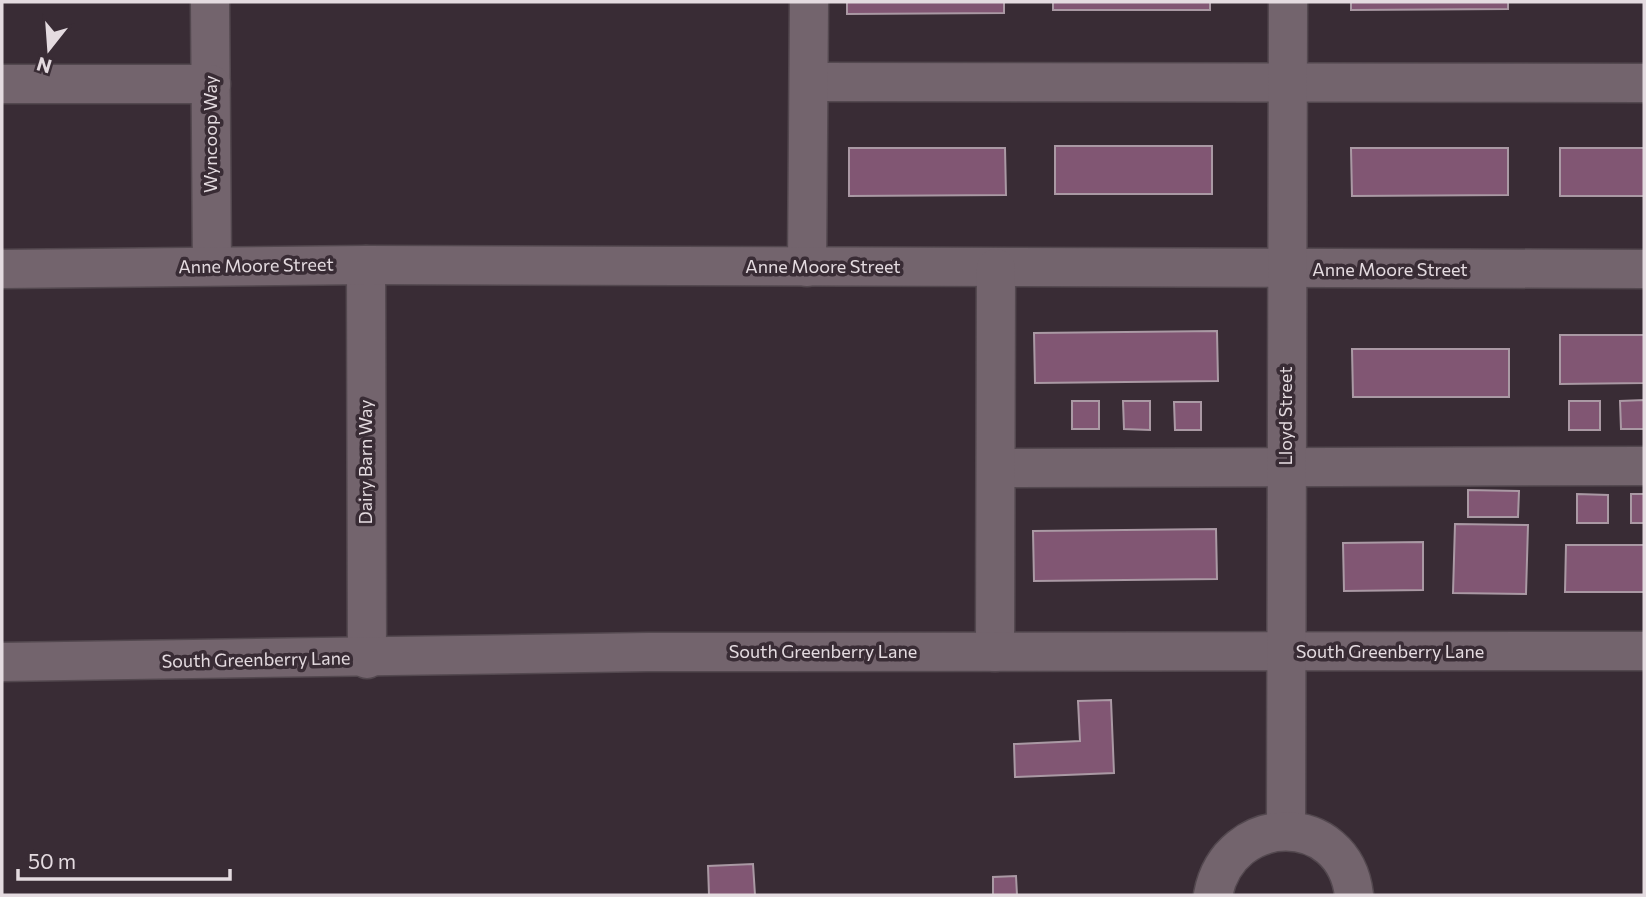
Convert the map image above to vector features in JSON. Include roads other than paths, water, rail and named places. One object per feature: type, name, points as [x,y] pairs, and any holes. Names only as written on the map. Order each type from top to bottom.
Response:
[{"type":"street","name":"Wyncoop Way","points":[[210,2],[212,266]]},
{"type":"street","points":[[807,267],[809,2]]},
{"type":"street","name":"Lloyd Street","points":[[1286,831],[1287,2]]},
{"type":"street","points":[[809,82],[1644,83]]},
{"type":"street","points":[[2,84],[211,84]]},
{"type":"street","name":"Anne Moore Street","points":[[2,269],[366,265],[1287,270],[1644,269]]},
{"type":"street","name":"Dairy Barn Way","points":[[366,265],[367,659]]},
{"type":"street","points":[[996,268],[996,652]]},
{"type":"street","points":[[996,468],[1644,466]]},
{"type":"street","name":"South Greenberry Lane","points":[[2,662],[367,659],[648,652],[1644,651]]},
{"type":"street","points":[[1213,895],[1216,878],[1227,859],[1243,843],[1263,834],[1286,831],[1308,835],[1327,845],[1343,862],[1353,882],[1354,895]]}]
